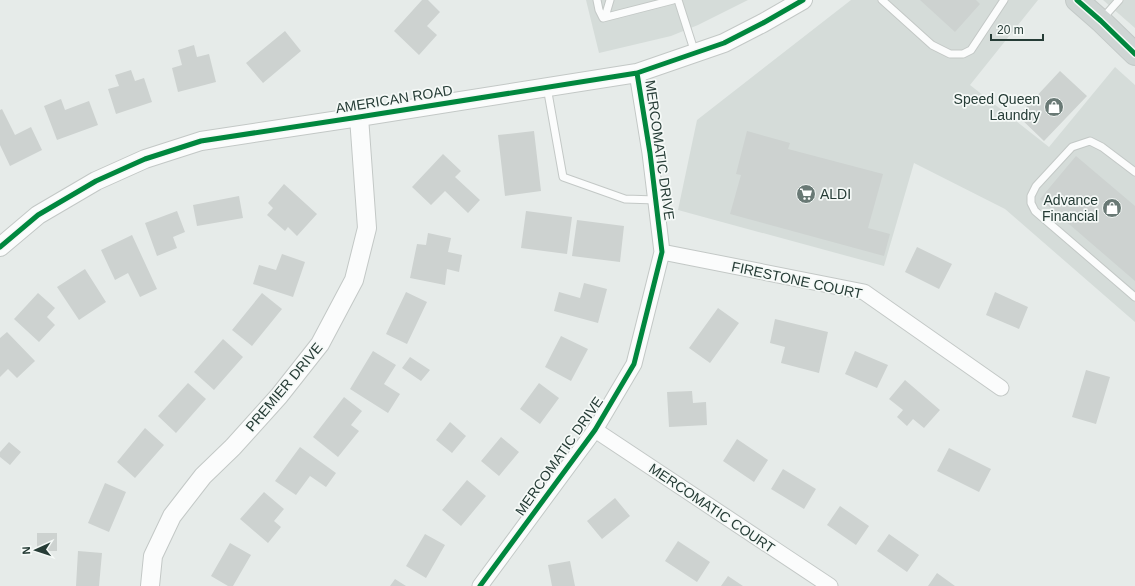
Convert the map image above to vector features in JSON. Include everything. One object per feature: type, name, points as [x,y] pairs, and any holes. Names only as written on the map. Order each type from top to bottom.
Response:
[{"type":"main road","points":[[1077,0],[1132,48]]},
{"type":"street","name":"AMERICAN ROAD","points":[[0,247],[38,215],[96,181],[145,159],[202,141],[637,72],[724,43],[803,0]]},
{"type":"street","name":"MERCOMATIC DRIVE","points":[[480,586],[595,430],[634,364],[662,252],[656,200],[637,72]]},
{"type":"street","name":"PREMIER DRIVE","points":[[150,586],[153,556],[172,516],[203,476],[233,447],[279,396],[320,344],[354,280],[366,228],[359,117]]},
{"type":"street","name":"FIRESTONE COURT","points":[[662,252],[864,292],[1001,388]]},
{"type":"street","name":"MERCOMATIC COURT","points":[[595,430],[830,586]]},
{"type":"lane","points":[[597,0],[599,10],[603,18],[673,0]]},
{"type":"lane","points":[[606,17],[610,0]]},
{"type":"lane","points":[[678,0],[695,53]]},
{"type":"lane","points":[[882,0],[932,45],[950,54],[963,54],[971,50],[1002,1]]},
{"type":"lane","points":[[1101,21],[1119,0]]},
{"type":"lane","points":[[547,87],[563,177],[624,199],[656,200]]},
{"type":"lane","points":[[1135,172],[1102,147],[1090,141],[1072,147],[1036,186],[1031,196],[1031,203],[1035,211],[1135,297]]},
{"type":"shaded area","points":[[586,0],[748,0],[698,25],[671,36],[599,53]]},
{"type":"shaded area","points":[[851,0],[1038,0],[970,85],[1049,147],[1115,67],[1135,85],[1135,322],[1005,209],[914,163],[884,266],[678,210],[697,120]]},
{"type":"shaded area","points":[[1103,0],[1135,0],[1135,28]]},
{"type":"building","points":[[422,0],[428,0],[440,12],[427,26],[437,35],[419,55],[394,31]]},
{"type":"building","points":[[920,0],[976,0],[980,4],[955,32]]},
{"type":"building","points":[[285,31],[301,51],[263,83],[246,63]]},
{"type":"building","points":[[194,45],[197,57],[209,54],[216,82],[178,92],[172,68],[182,65],[178,50]]},
{"type":"building","points":[[131,70],[135,81],[144,78],[152,102],[116,114],[108,89],[119,86],[115,75]]},
{"type":"building","points":[[1060,71],[1087,96],[1044,141],[1018,116]]},
{"type":"building","points":[[61,99],[65,110],[89,101],[98,125],[57,140],[44,106]]},
{"type":"building","points":[[2,109],[15,135],[31,127],[42,150],[10,166],[0,145],[0,110]]},
{"type":"building","points":[[534,131],[541,191],[505,196],[498,135]]},
{"type":"building","name":"ALDI","points":[[747,131],[790,143],[788,149],[883,174],[868,228],[890,234],[884,256],[730,214],[741,175],[736,174]]},
{"type":"building","points":[[443,154],[461,171],[455,177],[480,200],[468,213],[445,191],[431,205],[412,187]]},
{"type":"building","points":[[1076,156],[1135,206],[1135,281],[1040,199]]},
{"type":"building","points":[[284,184],[317,214],[297,236],[288,227],[285,231],[267,215],[273,208],[268,203]]},
{"type":"building","points":[[239,196],[243,218],[197,226],[193,205]]},
{"type":"building","points":[[177,211],[185,232],[173,237],[177,248],[157,256],[145,223]]},
{"type":"building","points":[[526,211],[572,217],[567,254],[521,248]]},
{"type":"building","points":[[577,220],[624,226],[620,262],[572,256]]},
{"type":"building","points":[[428,233],[451,238],[448,252],[462,255],[459,272],[447,269],[445,285],[410,278],[417,244],[426,245]]},
{"type":"building","points":[[132,235],[157,289],[140,297],[128,273],[115,280],[101,250]]},
{"type":"building","points":[[917,247],[952,264],[939,289],[905,272]]},
{"type":"building","points":[[282,254],[305,262],[293,297],[253,284],[259,265],[276,270]]},
{"type":"building","points":[[85,269],[106,302],[79,320],[57,287]]},
{"type":"building","points":[[584,283],[607,289],[598,323],[554,311],[559,292],[580,298]]},
{"type":"building","points":[[406,292],[427,302],[407,344],[386,334]]},
{"type":"building","points":[[995,292],[1028,307],[1019,329],[986,315]]},
{"type":"building","points":[[38,293],[55,308],[47,317],[55,325],[39,342],[14,319]]},
{"type":"building","points":[[262,293],[282,309],[252,346],[232,330]]},
{"type":"building","points":[[718,308],[739,323],[710,363],[689,348]]},
{"type":"building","points":[[775,319],[828,332],[819,373],[781,363],[785,347],[770,343]]},
{"type":"building","points":[[7,332],[35,361],[17,378],[8,369],[0,377],[0,338]]},
{"type":"building","points":[[561,336],[588,349],[571,381],[545,367]]},
{"type":"building","points":[[223,339],[243,357],[214,390],[194,372]]},
{"type":"building","points":[[373,351],[396,365],[384,384],[400,394],[388,413],[350,389]]},
{"type":"building","points":[[855,351],[888,365],[877,388],[845,374]]},
{"type":"building","points":[[410,357],[430,370],[421,381],[402,368]]},
{"type":"building","points":[[1086,370],[1110,377],[1096,424],[1072,417]]},
{"type":"building","points":[[905,380],[940,410],[924,428],[913,419],[907,426],[897,417],[903,410],[889,399]]},
{"type":"building","points":[[188,383],[206,399],[176,433],[158,416]]},
{"type":"building","points":[[539,383],[559,398],[540,424],[520,409]]},
{"type":"building","points":[[692,391],[693,403],[706,402],[707,425],[669,427],[667,392]]},
{"type":"building","points":[[344,397],[362,411],[351,425],[359,431],[338,457],[313,437]]},
{"type":"building","points":[[450,422],[466,436],[452,453],[436,440]]},
{"type":"building","points":[[145,428],[164,445],[135,478],[117,462]]},
{"type":"building","points":[[501,437],[519,452],[499,476],[481,461]]},
{"type":"building","points":[[737,439],[768,460],[754,482],[723,461]]},
{"type":"building","points":[[9,442],[21,452],[10,465],[0,457],[0,452]]},
{"type":"building","points":[[300,447],[336,473],[326,487],[310,476],[296,495],[275,481]]},
{"type":"building","points":[[949,448],[991,469],[979,492],[937,471]]},
{"type":"building","points":[[783,469],[816,489],[804,509],[771,489]]},
{"type":"building","points":[[467,480],[486,496],[461,526],[442,510]]},
{"type":"building","points":[[105,483],[126,492],[109,532],[88,523]]},
{"type":"building","points":[[264,492],[284,509],[274,521],[281,527],[268,543],[240,519]]},
{"type":"building","points":[[615,498],[630,516],[602,539],[587,521]]},
{"type":"building","points":[[840,506],[869,526],[856,545],[827,525]]},
{"type":"building","points":[[37,533],[57,533],[57,551],[37,551]]},
{"type":"building","points":[[425,534],[445,545],[426,578],[406,566]]},
{"type":"building","points":[[889,534],[919,555],[907,572],[877,551]]},
{"type":"building","points":[[678,541],[710,562],[697,582],[665,561]]},
{"type":"building","points":[[230,543],[251,555],[233,586],[228,586],[211,576]]},
{"type":"building","points":[[78,551],[102,553],[99,586],[76,586]]},
{"type":"building","points":[[570,561],[575,586],[552,586],[548,565]]},
{"type":"building","points":[[937,573],[955,586],[928,586]]},
{"type":"building","points":[[728,576],[743,586],[721,586]]},
{"type":"building","points":[[395,579],[406,586],[390,586]]},
{"type":"cycle path","points":[[0,247],[38,215],[96,181],[145,159],[201,141],[637,73],[724,43],[803,0]]},
{"type":"cycle path","points":[[1077,0],[1135,54]]},
{"type":"cycle path","points":[[480,586],[595,430],[634,364],[662,252],[650,153],[637,73]]},
{"type":"place","name":"Speed Queen Laundry","points":[[1054,107]]},
{"type":"place","name":"ALDI","points":[[806,194]]},
{"type":"place","name":"Advance Financial","points":[[1112,208]]}]
